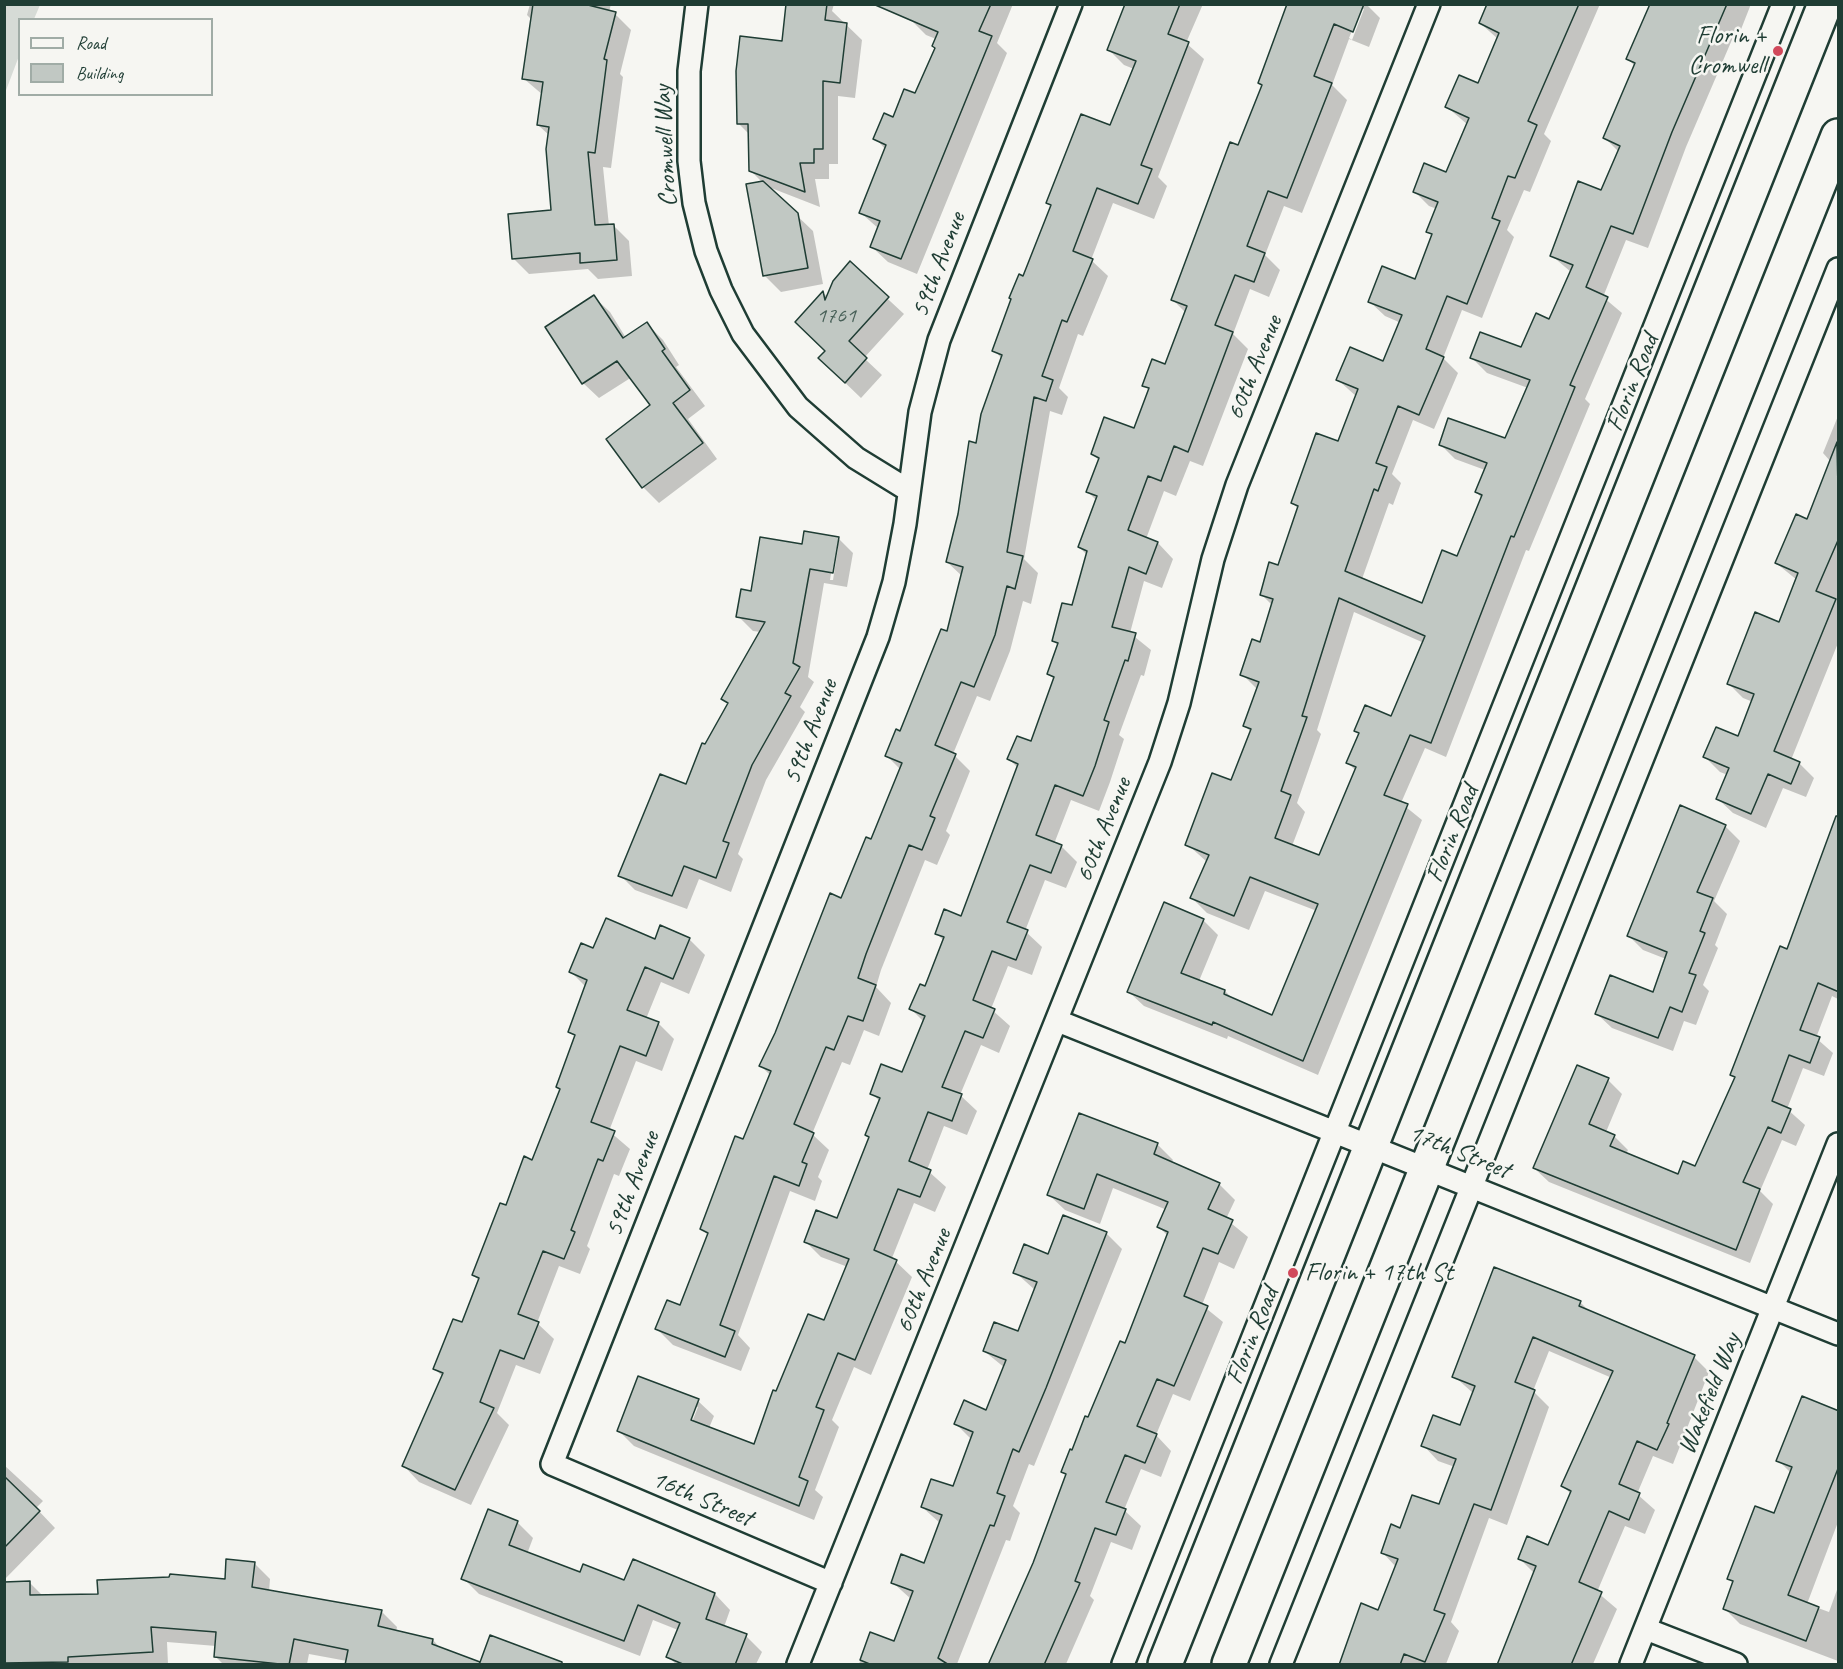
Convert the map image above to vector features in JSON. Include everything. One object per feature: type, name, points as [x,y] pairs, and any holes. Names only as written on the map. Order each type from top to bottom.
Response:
[{"type":"main road","name":"Florin Road","points":[[1165,1665],[1825,4]]},
{"type":"main road","points":[[1229,1665],[1839,136]]},
{"type":"street","name":"Cromwell Way","points":[[697,4],[689,71],[689,161],[699,222],[721,290],[743,334],[798,407],[856,458],[908,490]]},
{"type":"street","name":"59th Avenue","points":[[552,1464],[878,637],[894,582],[920,412],[939,340],[1071,4]]},
{"type":"street","name":"60th Avenue","points":[[798,1665],[1160,762],[1179,703],[1213,559],[1237,485],[1429,4]]},
{"type":"street","name":"Florin Road","points":[[1123,1665],[1784,4]]},
{"type":"street","points":[[1281,1665],[1839,269]]},
{"type":"street","name":"17th Street","points":[[1058,1021],[1839,1334]]},
{"type":"street","name":"Wakefield Way","points":[[1631,1665],[1839,1144]]},
{"type":"street","name":"16th Street","points":[[552,1464],[831,1583]]},
{"type":"street","points":[[1646,1629],[1736,1665]]},
{"type":"shaded area","points":[[5,4],[40,5],[34,18],[18,18],[18,59],[5,93]]},
{"type":"building","points":[[533,4],[584,4],[616,12],[604,59],[607,60],[595,153],[588,152],[595,225],[614,224],[617,260],[580,263],[580,253],[512,259],[508,214],[551,210],[546,149],[549,127],[537,125],[543,82],[522,79]]},
{"type":"building","points":[[786,4],[827,4],[825,20],[847,23],[840,83],[823,81],[823,149],[814,149],[814,163],[800,163],[805,192],[749,171],[748,124],[737,124],[736,71],[740,36],[782,41]]},
{"type":"building","points":[[873,4],[991,4],[979,31],[992,36],[901,259],[870,247],[880,221],[859,213],[886,145],[873,139],[884,113],[893,117],[904,89],[915,93],[935,48],[932,46],[938,32]]},
{"type":"building","points":[[1125,4],[1180,4],[1168,34],[1189,42],[1141,165],[1152,169],[1138,204],[1097,188],[1073,251],[1093,259],[1067,322],[1062,320],[1042,376],[1053,380],[1046,401],[1034,397],[1007,552],[1023,556],[1015,589],[1007,586],[995,635],[974,687],[961,682],[935,745],[956,754],[930,816],[935,818],[922,850],[909,845],[866,954],[858,978],[876,985],[863,1021],[848,1016],[834,1050],[826,1047],[794,1124],[814,1133],[802,1162],[807,1164],[799,1186],[774,1176],[720,1325],[735,1331],[725,1357],[655,1329],[667,1300],[680,1305],[708,1233],[700,1229],[735,1136],[743,1139],[771,1071],[759,1066],[775,1033],[830,893],[841,898],[866,837],[871,839],[902,763],[885,756],[896,729],[900,731],[941,629],[947,631],[963,567],[946,562],[958,514],[969,441],[976,443],[981,414],[1002,355],[992,351],[1011,299],[1009,298],[1019,274],[1023,276],[1051,205],[1046,203],[1081,114],[1110,125],[1136,61],[1107,50]]},
{"type":"building","points":[[1287,4],[1364,4],[1353,32],[1334,24],[1314,76],[1332,83],[1287,198],[1268,191],[1247,246],[1265,253],[1254,282],[1235,275],[1215,325],[1233,332],[1188,452],[1174,446],[1161,481],[1148,476],[1128,530],[1158,542],[1146,574],[1129,567],[1112,627],[1136,633],[1128,661],[1125,660],[1104,720],[1109,722],[1095,766],[1083,796],[1055,785],[1036,835],[1062,845],[1051,873],[1030,865],[1007,922],[1028,930],[1016,960],[992,951],[973,1000],[995,1009],[983,1038],[965,1031],[942,1087],[962,1094],[952,1121],[928,1112],[909,1161],[931,1170],[920,1197],[898,1189],[874,1250],[897,1260],[855,1360],[838,1353],[816,1407],[824,1410],[799,1477],[808,1481],[799,1506],[617,1431],[638,1376],[699,1399],[691,1420],[754,1444],[773,1390],[776,1391],[808,1314],[824,1320],[849,1259],[804,1242],[816,1210],[837,1218],[869,1137],[865,1135],[880,1098],[870,1094],[881,1064],[902,1072],[925,1016],[909,1009],[920,984],[925,986],[944,937],[935,934],[944,909],[961,916],[1018,764],[1007,759],[1017,736],[1031,741],[1054,677],[1047,674],[1058,643],[1052,641],[1062,603],[1072,605],[1087,551],[1078,547],[1097,496],[1086,492],[1099,458],[1091,454],[1104,417],[1134,428],[1149,388],[1142,386],[1152,359],[1165,364],[1187,306],[1171,300],[1230,142],[1238,145],[1262,85],[1258,83]]},
{"type":"building","points":[[1487,4],[1579,4],[1528,121],[1537,125],[1515,178],[1508,176],[1492,218],[1500,221],[1467,304],[1447,296],[1426,349],[1444,357],[1419,415],[1398,406],[1376,463],[1387,467],[1378,491],[1374,489],[1345,571],[1422,603],[1442,550],[1457,556],[1482,495],[1475,492],[1487,463],[1439,445],[1448,418],[1505,438],[1530,380],[1470,358],[1480,332],[1521,347],[1536,313],[1549,319],[1573,265],[1550,256],[1578,181],[1601,190],[1620,146],[1603,138],[1635,63],[1626,59],[1650,4],[1727,4],[1672,132],[1633,234],[1611,226],[1586,287],[1608,297],[1570,385],[1575,387],[1514,537],[1511,536],[1431,743],[1410,735],[1384,795],[1408,804],[1303,1061],[1213,1022],[1212,1025],[1127,992],[1164,902],[1204,919],[1181,973],[1225,990],[1224,994],[1272,1015],[1318,904],[1250,877],[1234,916],[1190,898],[1209,855],[1185,845],[1212,773],[1231,780],[1251,729],[1243,726],[1259,682],[1240,675],[1252,639],[1260,642],[1273,599],[1260,595],[1269,562],[1278,565],[1298,506],[1291,503],[1316,433],[1338,441],[1358,389],[1336,380],[1350,347],[1383,361],[1402,315],[1368,302],[1382,266],[1415,279],[1432,234],[1426,232],[1438,202],[1413,192],[1424,163],[1446,172],[1469,118],[1445,107],[1459,75],[1478,83],[1499,33],[1479,23]],"holes":[[[1339,598],[1425,636],[1391,716],[1365,705],[1354,731],[1359,733],[1346,763],[1356,767],[1319,855],[1275,838],[1291,795],[1281,791],[1307,717],[1302,716]]]},
{"type":"building","points":[[763,181],[798,213],[808,268],[763,276],[746,184]]},
{"type":"building","points":[[850,261],[889,297],[849,341],[867,358],[845,383],[818,358],[825,351],[795,322],[823,291],[825,300],[833,281]]},
{"type":"building","points":[[594,295],[623,338],[647,322],[665,349],[662,351],[690,390],[673,403],[703,443],[642,488],[606,439],[650,405],[617,361],[582,384],[545,327]]},
{"type":"building","points":[[1837,442],[1839,538],[1816,591],[1836,599],[1774,751],[1800,762],[1791,784],[1768,774],[1751,814],[1716,799],[1729,768],[1703,757],[1716,727],[1738,736],[1754,694],[1727,684],[1755,612],[1779,622],[1798,573],[1775,563],[1796,514],[1807,519]]},
{"type":"building","points":[[804,531],[839,537],[833,573],[810,569],[793,663],[800,667],[785,693],[791,696],[752,765],[723,841],[729,843],[716,878],[684,866],[672,896],[618,876],[660,774],[686,784],[702,743],[705,744],[728,703],[721,699],[765,622],[736,617],[741,589],[751,591],[760,537],[802,544]]},
{"type":"building","points":[[1680,805],[1726,825],[1697,892],[1713,898],[1700,931],[1705,933],[1689,973],[1696,975],[1682,1012],[1670,1007],[1658,1038],[1595,1014],[1610,975],[1653,992],[1667,952],[1627,936]]},
{"type":"building","points":[[1836,816],[1839,816],[1839,992],[1818,983],[1800,1030],[1820,1037],[1810,1063],[1789,1055],[1772,1101],[1791,1109],[1781,1133],[1768,1127],[1743,1182],[1760,1189],[1736,1250],[1533,1168],[1577,1065],[1609,1078],[1589,1124],[1615,1135],[1610,1146],[1678,1174],[1683,1161],[1695,1166],[1735,1077],[1730,1075],[1780,946],[1787,949]]},
{"type":"building","points":[[606,918],[655,939],[660,925],[690,938],[673,979],[645,967],[627,1010],[659,1022],[646,1056],[620,1046],[591,1122],[615,1131],[603,1161],[598,1159],[571,1230],[575,1232],[564,1259],[543,1251],[518,1314],[539,1322],[524,1359],[500,1350],[480,1402],[494,1408],[455,1490],[402,1466],[443,1373],[433,1369],[453,1319],[462,1322],[479,1278],[472,1275],[500,1203],[506,1205],[524,1156],[532,1160],[560,1089],[556,1087],[575,1035],[568,1032],[587,980],[569,972],[581,943],[593,948]]},
{"type":"building","points":[[1079,1113],[1158,1143],[1154,1154],[1220,1183],[1208,1209],[1233,1220],[1218,1254],[1203,1248],[1184,1296],[1208,1306],[1174,1386],[1157,1379],[1137,1426],[1157,1434],[1145,1463],[1125,1455],[1106,1502],[1126,1509],[1116,1535],[1095,1528],[1075,1581],[1080,1583],[1044,1665],[988,1665],[1033,1563],[1066,1474],[1061,1472],[1070,1449],[1072,1450],[1085,1416],[1088,1417],[1120,1341],[1125,1343],[1168,1232],[1157,1227],[1168,1202],[1097,1174],[1084,1209],[1047,1195]]},
{"type":"building","points":[[1063,1215],[1107,1232],[1019,1452],[1013,1449],[997,1493],[1005,1496],[994,1526],[990,1525],[938,1658],[949,1665],[872,1665],[860,1660],[870,1632],[894,1641],[913,1591],[891,1583],[901,1554],[924,1563],[942,1515],[921,1507],[931,1479],[953,1486],[973,1432],[954,1424],[964,1400],[986,1410],[1006,1360],[983,1351],[994,1322],[1018,1331],[1037,1282],[1013,1273],[1024,1244],[1048,1254]]},
{"type":"building","points":[[1494,1267],[1581,1301],[1579,1306],[1695,1355],[1667,1423],[1669,1424],[1657,1450],[1637,1441],[1619,1484],[1640,1493],[1629,1520],[1609,1511],[1579,1582],[1602,1592],[1571,1665],[1497,1665],[1536,1566],[1518,1559],[1527,1536],[1548,1545],[1571,1491],[1561,1486],[1613,1371],[1533,1337],[1515,1382],[1535,1390],[1491,1510],[1474,1504],[1434,1610],[1445,1614],[1425,1662],[1404,1654],[1400,1665],[1339,1665],[1361,1603],[1378,1610],[1398,1559],[1381,1553],[1391,1524],[1400,1528],[1412,1495],[1439,1504],[1456,1459],[1421,1446],[1433,1415],[1460,1425],[1475,1386],[1452,1377]]},
{"type":"building","points":[[1802,1396],[1839,1411],[1839,1466],[1788,1595],[1819,1607],[1806,1641],[1723,1609],[1733,1581],[1727,1579],[1755,1506],[1774,1513],[1792,1467],[1776,1461]]},
{"type":"building","points":[[4,1476],[40,1511],[4,1548]]},
{"type":"building","points":[[488,1509],[518,1521],[509,1545],[580,1572],[583,1564],[624,1580],[633,1559],[715,1593],[706,1619],[747,1634],[735,1665],[685,1665],[666,1657],[680,1623],[638,1605],[624,1641],[461,1579]]},
{"type":"building","points":[[226,1559],[255,1562],[252,1587],[382,1610],[378,1626],[433,1639],[432,1644],[480,1662],[479,1665],[345,1665],[348,1650],[294,1639],[289,1665],[214,1657],[216,1632],[151,1627],[153,1652],[68,1657],[68,1662],[4,1663],[4,1582],[30,1581],[30,1595],[98,1594],[97,1580],[169,1577],[170,1574],[225,1579]]},
{"type":"building","points":[[490,1635],[562,1662],[562,1665],[479,1665]]},
{"type":"place","name":"Florin + Cromwell","points":[[1778,51]]},
{"type":"place","name":"Florin + 17th St","points":[[1293,1273]]}]
